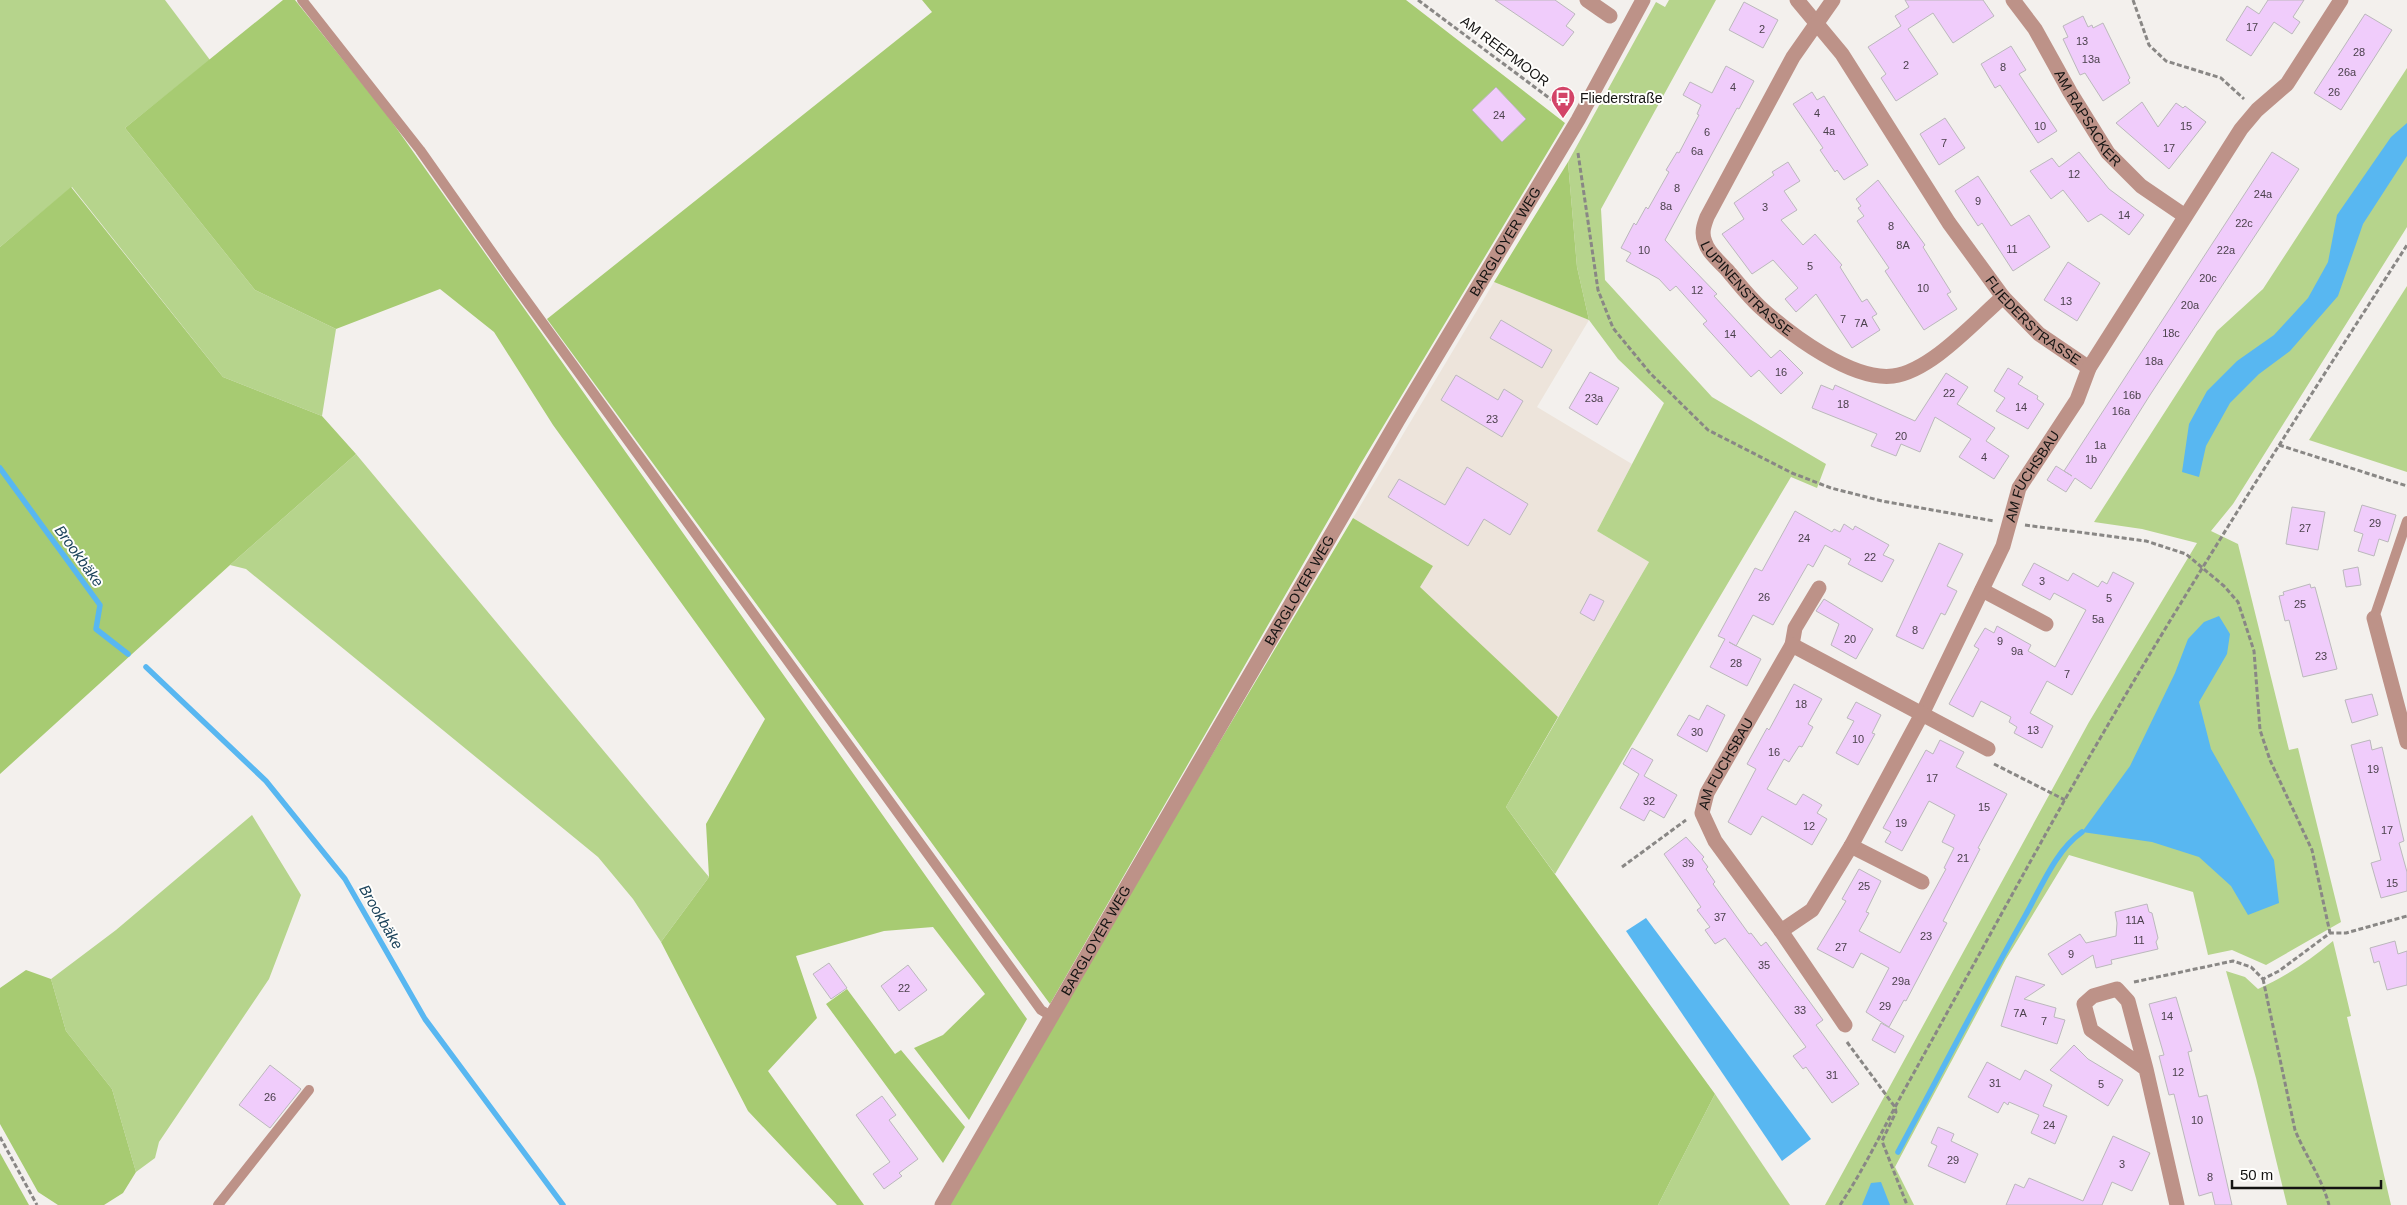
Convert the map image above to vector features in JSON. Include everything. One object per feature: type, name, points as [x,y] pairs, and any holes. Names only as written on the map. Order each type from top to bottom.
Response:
[{"type":"street","points":[[1587,0],[1610,16]]},
{"type":"street","name":"BARGLOYER WEG","points":[[942,1205],[1050,1016],[1398,420],[1578,120],[1643,0]]},
{"type":"street","name":"FLIEDERSTRASSE","points":[[1797,0],[1842,54],[1949,223],[2003,297],[2039,334],[2090,368],[2241,129],[2257,110],[2286,84],[2341,0]]},
{"type":"street","points":[[1818,23],[1833,0]]},
{"type":"street","name":"AM RAPSACKER","points":[[2012,0],[2036,29],[2070,92],[2108,153],[2141,186],[2185,216]]},
{"type":"street","name":"LUPINENSTRASSE","points":[[1818,23],[1794,56],[1707,216],[1703,232],[1707,248],[1761,308],[1790,331],[1842,365],[1866,375],[1904,374],[1926,364],[2003,297]]},
{"type":"street","name":"AM FUCHSBAU","points":[[1781,930],[1812,910],[1851,846],[1923,712],[2003,546],[2019,488],[2078,400],[2090,368]]},
{"type":"street","name":"AM FUCHSBAU","points":[[1819,588],[1795,628],[1792,645],[1707,793],[1702,813],[1714,841],[1781,930],[1845,1025]]},
{"type":"street","points":[[1982,590],[2046,624]]},
{"type":"street","points":[[2374,618],[2407,742]]},
{"type":"street","points":[[1792,645],[1923,712],[1988,749]]},
{"type":"street","points":[[1851,846],[1922,882]]},
{"type":"street","points":[[2146,1069],[2091,1030],[2084,1004],[2093,996],[2117,989],[2128,1001],[2146,1069],[2177,1205]]},
{"type":"lane","points":[[302,0],[420,150],[521,294],[1035,1002],[1041,1010],[1050,1016]]},
{"type":"lane","points":[[2374,618],[2407,521]]},
{"type":"lane","points":[[218,1205],[309,1090]]},
{"type":"path","name":"AM REEPMOOR","points":[[1418,0],[1578,120]]},
{"type":"path","points":[[2133,0],[2149,45],[2166,61],[2221,78],[2257,110]]},
{"type":"path","points":[[1578,149],[1598,290],[1613,328],[1650,373],[1708,430],[1792,473],[1831,488],[1882,502],[2009,523],[2146,541],[2186,554],[2224,586],[2238,602],[2247,625],[2254,651],[2260,730],[2270,760],[2312,850],[2330,933]]},
{"type":"path","points":[[1840,1205],[1857,1180],[1895,1107],[2065,800],[2202,567],[2407,244]]},
{"type":"path","points":[[2279,446],[2407,486]]},
{"type":"path","points":[[1988,749],[1991,762],[2065,800]]},
{"type":"path","points":[[1622,867],[1688,818],[1702,813]]},
{"type":"path","points":[[2263,979],[2279,971],[2330,933],[2346,932],[2407,916]]},
{"type":"path","points":[[2117,989],[2130,983],[2233,962],[2251,967],[2263,979],[2295,1130],[2303,1152],[2323,1187],[2329,1205]]},
{"type":"path","points":[[1845,1025],[1847,1043],[1895,1107],[1896,1112],[1882,1141],[1907,1205]]},
{"type":"path","points":[[0,1136],[37,1205]]},
{"type":"shaded area","points":[[1494,282],[1589,320],[1537,407],[1632,464],[1597,531],[1649,562],[1558,717],[1419,587],[1433,566],[1353,518]]},
{"type":"green space","points":[[0,0],[165,0],[210,60],[125,128],[255,290],[336,329],[322,416],[223,377],[72,187],[0,247]]},
{"type":"green space","points":[[283,0],[295,0],[385,112],[1027,1019],[969,1120],[914,1048],[943,1035],[985,994],[933,927],[884,931],[796,956],[817,1018],[768,1071],[864,1205],[837,1205],[748,1111],[661,942],[709,877],[706,824],[765,719],[553,425],[494,332],[440,289],[336,329],[255,290],[125,128]]},
{"type":"green space","points":[[922,0],[1406,0],[1565,123],[1360,465],[1050,1004],[547,319],[932,12]]},
{"type":"green space","points":[[1669,0],[1716,0],[1601,209],[1605,280],[1712,397],[1826,464],[1817,488],[1791,477],[1555,874],[1506,807],[1649,562],[1597,531],[1664,403],[1618,359],[1589,320],[1577,267],[1568,162],[1656,2],[1665,7]]},
{"type":"green space","points":[[2407,68],[2407,227],[2233,504],[2211,531],[2238,544],[2289,750],[2298,748],[2341,922],[2266,965],[2232,950],[2208,955],[2193,892],[2069,855],[2006,959],[1895,1167],[1914,1205],[1825,1205],[2089,722],[2197,543],[2142,529],[2094,522],[2217,331],[2263,289]]},
{"type":"green space","points":[[1568,162],[1577,267],[1589,320],[1494,282]]},
{"type":"green space","points":[[71,187],[223,377],[322,416],[356,454],[230,565],[0,774],[0,247]]},
{"type":"green space","points":[[2407,286],[2407,472],[2309,440]]},
{"type":"green space","points":[[356,454],[709,877],[661,942],[633,899],[598,857],[246,569],[230,565]]},
{"type":"green space","points":[[1353,518],[1433,566],[1420,587],[1558,717],[1506,807],[1715,1094],[1658,1205],[949,1205],[1052,1023]]},
{"type":"green space","points":[[252,815],[301,895],[269,979],[159,1142],[155,1158],[136,1172],[112,1089],[66,1031],[51,979],[116,930]]},
{"type":"green space","points":[[2333,941],[2351,1016],[2347,1017],[2391,1205],[2287,1205],[2256,1078],[2226,971],[2245,977],[2258,989],[2297,968]]},
{"type":"green space","points":[[26,970],[51,979],[66,1031],[112,1089],[136,1172],[123,1193],[104,1205],[58,1205],[38,1192],[0,1124],[0,988]]},
{"type":"green space","points":[[847,989],[895,1054],[901,1050],[965,1127],[943,1163],[826,1004]]},
{"type":"green space","points":[[1715,1094],[1790,1205],[1658,1205]]},
{"type":"green space","points":[[0,1153],[29,1205],[0,1205]]},
{"type":"water","points":[[2407,123],[2407,156],[2363,224],[2338,296],[2290,351],[2259,374],[2230,403],[2206,446],[2199,477],[2182,472],[2189,424],[2207,391],[2237,361],[2274,335],[2308,298],[2328,262],[2337,215],[2391,137]]},
{"type":"water","points":[[2219,616],[2230,634],[2227,654],[2199,702],[2211,749],[2274,860],[2279,903],[2248,915],[2231,886],[2199,857],[2152,842],[2082,832],[2130,766],[2175,673],[2188,639],[2204,622]]},
{"type":"water","points":[[1646,918],[1811,1139],[1782,1161],[1626,931]]},
{"type":"water","points":[[1881,1182],[1890,1205],[1862,1205],[1871,1183]]},
{"type":"building","points":[[1495,0],[1555,0],[1575,14],[1566,26],[1574,32],[1563,46]]},
{"type":"building","points":[[1905,0],[1983,0],[1994,16],[1953,43],[1933,13],[1908,29],[1938,74],[1896,101],[1881,78],[1886,74],[1868,47],[1901,26],[1895,16],[1909,7]]},
{"type":"building","points":[[2268,0],[2304,0],[2293,17],[2300,22],[2292,34],[2274,22],[2251,56],[2226,40],[2247,6],[2259,14]]},
{"type":"building","points":[[1744,2],[1778,20],[1763,48],[1729,30]]},
{"type":"building","points":[[2365,14],[2392,30],[2341,110],[2314,93]]},
{"type":"building","points":[[2083,16],[2088,27],[2092,25],[2093,28],[2103,23],[2130,78],[2128,80],[2130,83],[2103,101],[2085,73],[2080,75],[2063,39],[2068,37],[2063,26]]},
{"type":"building","points":[[2011,46],[2026,70],[2019,74],[2057,131],[2038,143],[2000,85],[1995,88],[1981,64]]},
{"type":"building","points":[[1726,66],[1754,81],[1739,109],[1737,108],[1665,240],[1717,294],[1714,296],[1771,358],[1780,350],[1803,373],[1781,394],[1759,370],[1751,377],[1703,324],[1707,321],[1676,286],[1670,291],[1659,279],[1626,261],[1631,253],[1621,248],[1634,223],[1636,225],[1646,207],[1648,209],[1669,172],[1666,170],[1677,152],[1679,153],[1699,115],[1697,114],[1701,105],[1683,95],[1690,82],[1712,93]]},
{"type":"building","points":[[1496,87],[1526,119],[1502,142],[1472,110]]},
{"type":"building","points":[[1812,92],[1817,100],[1824,96],[1868,165],[1844,180],[1837,170],[1835,172],[1820,150],[1823,148],[1793,104]]},
{"type":"building","points":[[2142,102],[2158,127],[2176,103],[2183,108],[2185,106],[2206,122],[2169,169],[2116,123]]},
{"type":"building","points":[[1945,118],[1965,148],[1939,165],[1920,134]]},
{"type":"building","points":[[2079,152],[2109,189],[2144,215],[2129,235],[2101,214],[2088,222],[2063,190],[2051,199],[2030,171],[2052,158],[2059,167]]},
{"type":"building","points":[[2272,152],[2299,169],[2150,395],[2091,489],[2075,478],[2066,492],[2047,480],[2056,466],[2064,471]]},
{"type":"building","points":[[1788,162],[1800,181],[1784,191],[1797,210],[1781,220],[1803,245],[1815,234],[1842,265],[1840,267],[1862,302],[1867,299],[1877,314],[1872,317],[1880,330],[1852,348],[1816,294],[1796,312],[1785,299],[1798,288],[1773,260],[1752,274],[1722,234],[1744,219],[1734,203],[1774,175],[1772,172]]},
{"type":"building","points":[[1978,176],[2011,226],[2029,215],[2050,247],[2013,271],[1982,223],[1978,226],[1955,191]]},
{"type":"building","points":[[1878,180],[1925,245],[1923,247],[1951,292],[1947,294],[1957,309],[1924,330],[1885,271],[1889,268],[1857,221],[1864,216],[1858,208],[1861,206],[1856,199]]},
{"type":"building","points":[[2068,262],[2100,283],[2077,321],[2044,300]]},
{"type":"building","points":[[1501,320],[1552,350],[1542,368],[1490,338]]},
{"type":"building","points":[[2008,368],[2023,377],[2018,384],[2038,396],[2037,399],[2044,404],[2028,429],[1996,411],[2005,398],[1994,391]]},
{"type":"building","points":[[1590,372],[1619,388],[1597,425],[1569,408]]},
{"type":"building","points":[[1946,373],[1968,387],[1957,404],[1995,428],[1986,441],[2009,456],[1994,479],[1959,457],[1971,439],[1935,417],[1920,452],[1901,444],[1896,456],[1871,446],[1877,434],[1812,408],[1821,385],[1833,390],[1835,385],[1915,421]]},
{"type":"building","points":[[1456,375],[1498,400],[1504,389],[1523,401],[1502,437],[1441,400]]},
{"type":"building","points":[[1467,467],[1528,504],[1510,535],[1484,519],[1468,546],[1388,497],[1399,479],[1445,505]]},
{"type":"building","points":[[2362,505],[2396,515],[2388,542],[2379,539],[2374,556],[2358,551],[2363,534],[2354,531]]},
{"type":"building","points":[[2292,507],[2325,512],[2318,550],[2286,544]]},
{"type":"building","points":[[1795,511],[1832,532],[1834,529],[1840,532],[1844,524],[1853,530],[1855,526],[1889,545],[1883,555],[1894,560],[1882,582],[1848,564],[1851,559],[1825,545],[1813,567],[1808,564],[1773,625],[1753,615],[1736,646],[1761,659],[1747,686],[1710,667],[1725,639],[1718,636],[1755,568],[1762,571]]},
{"type":"building","points":[[1939,543],[1963,554],[1947,586],[1957,591],[1945,615],[1941,613],[1923,649],[1896,636]]},
{"type":"building","points":[[2034,563],[2068,581],[2073,573],[2098,587],[2102,581],[2107,584],[2113,572],[2134,583],[2072,695],[2047,681],[2030,713],[2053,726],[2042,748],[2014,733],[2017,727],[2009,722],[2011,717],[1981,701],[1973,717],[1949,704],[1979,649],[1974,646],[1985,628],[1994,633],[1997,626],[2031,645],[2028,651],[2055,667],[2086,610],[2054,593],[2050,600],[2022,585]]},
{"type":"building","points":[[2358,567],[2361,585],[2346,587],[2343,570]]},
{"type":"building","points":[[2310,584],[2311,588],[2315,587],[2337,669],[2303,677],[2289,620],[2285,621],[2279,596],[2284,595],[2283,592]]},
{"type":"building","points":[[1590,594],[1604,601],[1594,621],[1580,613]]},
{"type":"building","points":[[1824,599],[1873,629],[1856,659],[1831,645],[1839,624],[1816,611]]},
{"type":"building","points":[[1794,684],[1822,699],[1808,724],[1813,727],[1802,747],[1799,746],[1789,762],[1784,759],[1767,789],[1796,805],[1803,794],[1822,805],[1817,813],[1827,819],[1812,845],[1762,816],[1751,835],[1728,822],[1756,769],[1747,764],[1767,728],[1769,730]]},
{"type":"building","points":[[2372,694],[2378,715],[2352,723],[2345,700]]},
{"type":"building","points":[[1856,702],[1881,715],[1872,733],[1875,734],[1858,765],[1836,753],[1854,721],[1847,718]]},
{"type":"building","points":[[1707,705],[1725,715],[1707,752],[1677,735],[1689,715],[1699,720]]},
{"type":"building","points":[[1940,740],[1964,752],[1956,767],[2007,794],[1978,848],[1980,849],[1943,921],[1947,923],[1906,1001],[1904,1000],[1889,1027],[1866,1012],[1889,968],[1861,953],[1853,968],[1817,949],[1846,901],[1842,899],[1859,869],[1881,881],[1866,912],[1869,913],[1859,931],[1900,953],[1946,869],[1944,868],[1954,848],[1942,842],[1955,815],[1929,801],[1902,851],[1885,842],[1891,832],[1883,828],[1926,750],[1933,754]]},
{"type":"building","points":[[2370,740],[2372,750],[2382,747],[2404,841],[2399,843],[2407,872],[2407,891],[2381,898],[2371,863],[2381,860],[2351,745]]},
{"type":"building","points":[[1632,748],[1653,760],[1644,776],[1677,795],[1664,818],[1650,810],[1644,821],[1620,808],[1639,774],[1623,764]]},
{"type":"building","points":[[1686,837],[1704,857],[1702,859],[1708,867],[1706,869],[1715,882],[1713,884],[1749,934],[1751,933],[1761,946],[1766,942],[1823,1020],[1816,1025],[1859,1084],[1832,1103],[1806,1067],[1803,1069],[1793,1056],[1806,1047],[1725,938],[1715,944],[1705,930],[1710,927],[1697,910],[1701,907],[1664,854]]},
{"type":"building","points":[[2147,904],[2149,912],[2152,913],[2158,938],[2156,942],[2158,949],[2111,960],[2112,964],[2096,968],[2093,955],[2062,975],[2048,954],[2080,934],[2086,943],[2116,936],[2117,923],[2115,912]]},
{"type":"building","points":[[2395,941],[2398,954],[2407,951],[2407,985],[2387,990],[2379,961],[2374,963],[2370,948]]},
{"type":"building","points":[[829,963],[847,988],[831,999],[813,974]]},
{"type":"building","points":[[908,965],[927,990],[899,1011],[881,986]]},
{"type":"building","points":[[2016,976],[2045,985],[2024,999],[2056,1008],[2054,1017],[2065,1020],[2057,1044],[2001,1026]]},
{"type":"building","points":[[2176,997],[2192,1051],[2188,1052],[2199,1097],[2207,1095],[2232,1205],[2215,1205],[2212,1192],[2199,1196],[2174,1094],[2169,1095],[2159,1056],[2164,1055],[2149,1004]]},
{"type":"building","points":[[1881,1023],[1904,1036],[1895,1053],[1872,1040]]},
{"type":"building","points":[[2074,1045],[2088,1059],[2123,1080],[2108,1106],[2050,1070]]},
{"type":"building","points":[[1987,1062],[2020,1080],[2025,1070],[2052,1085],[2043,1106],[2067,1116],[2055,1144],[2031,1133],[2039,1115],[2009,1102],[2008,1105],[2004,1102],[1998,1113],[1968,1097]]},
{"type":"building","points":[[270,1065],[301,1089],[270,1128],[239,1105]]},
{"type":"building","points":[[882,1096],[896,1115],[889,1120],[918,1159],[899,1173],[902,1176],[884,1189],[873,1174],[890,1162],[856,1115]]},
{"type":"building","points":[[1938,1127],[1954,1134],[1951,1141],[1978,1154],[1965,1183],[1928,1166],[1937,1146],[1931,1143]]},
{"type":"building","points":[[2113,1136],[2150,1153],[2132,1191],[2112,1182],[2102,1205],[2006,1205],[2015,1184],[2024,1188],[2029,1178],[2083,1201]]},
{"type":"waterway","name":"Brookbäke","points":[[0,468],[100,605],[96,629],[128,654]]},
{"type":"waterway","name":"Brookbäke","points":[[146,667],[266,781],[345,879],[425,1019],[563,1205]]},
{"type":"waterway","points":[[1898,1152],[2049,871],[2064,849],[2082,832]]},
{"type":"place","name":"Fliederstraße","points":[[1563,119]]}]
